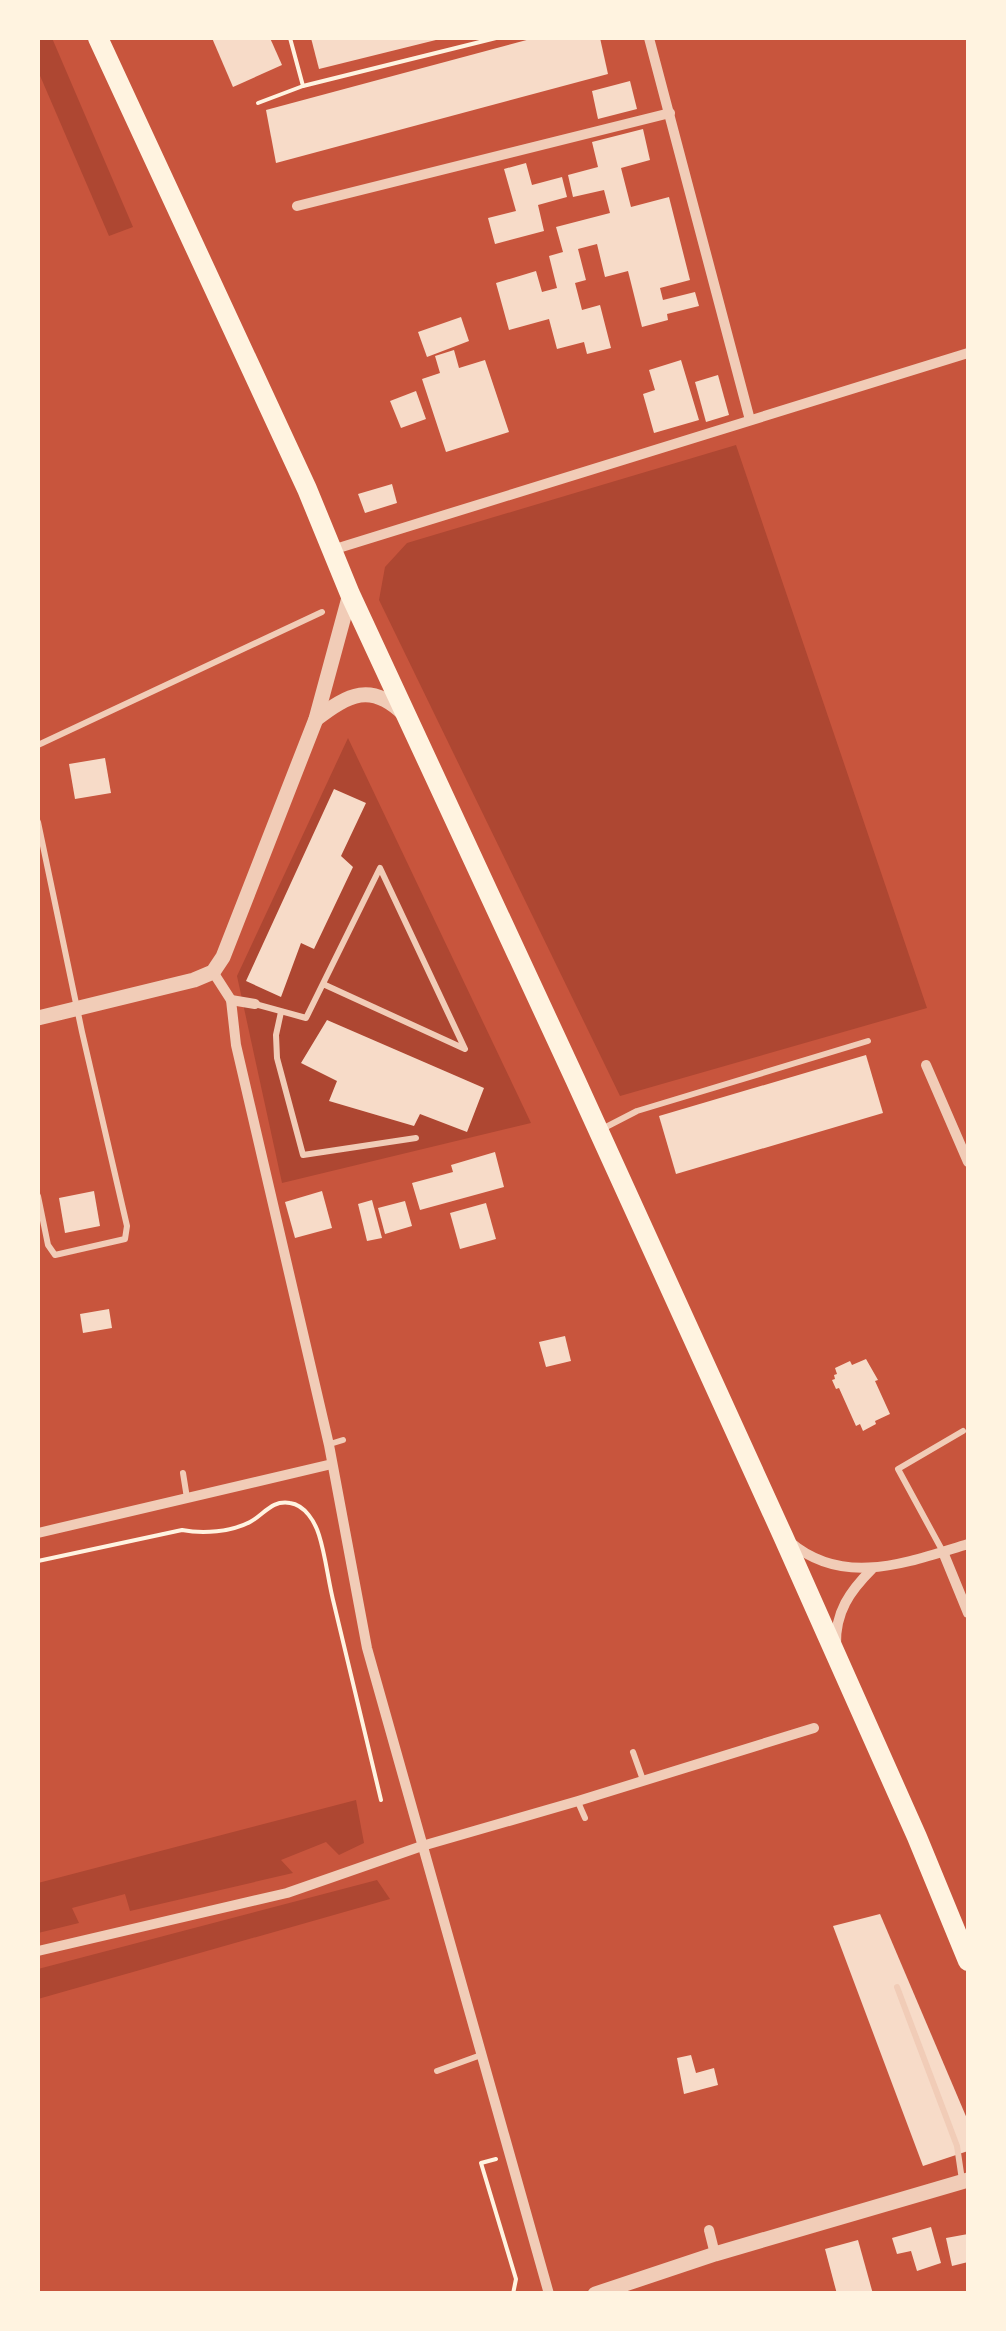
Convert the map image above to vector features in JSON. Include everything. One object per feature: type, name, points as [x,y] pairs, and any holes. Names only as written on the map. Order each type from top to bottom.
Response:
[{"type":"main road","points":[[98,38],[784,1536],[968,1961]]},
{"type":"street","points":[[649,38],[750,420]]},
{"type":"street","points":[[297,206],[670,113]]},
{"type":"street","points":[[332,550],[968,353]]},
{"type":"street","points":[[38,1018],[213,972],[223,958],[316,719],[350,594]]},
{"type":"street","points":[[316,719],[346,698],[360,694],[383,697],[407,716]]},
{"type":"street","points":[[213,972],[232,1000],[236,1045],[328,1445],[367,1648],[549,2294]]},
{"type":"street","points":[[232,1000],[255,1004]]},
{"type":"street","points":[[926,1065],[966,1147],[968,1162]]},
{"type":"street","points":[[38,1533],[332,1464]]},
{"type":"street","points":[[784,1536],[815,1559],[852,1569],[872,1569],[968,1544]]},
{"type":"street","points":[[943,1552],[968,1613]]},
{"type":"street","points":[[837,1656],[836,1631],[842,1607],[854,1586],[872,1569]]},
{"type":"street","points":[[38,1952],[287,1893],[422,1846],[814,1728]]},
{"type":"street","points":[[596,2294],[715,2254],[965,2181]]},
{"type":"street","points":[[709,2230],[715,2254]]},
{"type":"lane","points":[[38,745],[322,612]]},
{"type":"lane","points":[[38,822],[127,1226],[125,1238],[55,1255],[48,1245],[38,1196]]},
{"type":"lane","points":[[255,1004],[306,1018],[380,868],[465,1050],[323,984]]},
{"type":"lane","points":[[282,1012],[276,1035],[277,1058],[303,1155],[416,1138]]},
{"type":"lane","points":[[598,1131],[637,1112],[868,1041]]},
{"type":"lane","points":[[943,1552],[898,1469],[963,1430]]},
{"type":"lane","points":[[328,1445],[343,1440]]},
{"type":"lane","points":[[182,1473],[187,1499]]},
{"type":"lane","points":[[633,1752],[643,1780]]},
{"type":"lane","points":[[578,1801],[585,1818]]},
{"type":"lane","points":[[897,1988],[957,2146],[965,2181]]},
{"type":"lane","points":[[437,2071],[481,2055]]},
{"type":"path","points":[[290,38],[302,86]]},
{"type":"path","points":[[258,103],[302,86],[496,38]]},
{"type":"path","points":[[38,1561],[182,1530],[200,1533],[244,1525],[275,1503],[299,1505],[319,1533],[380,1800]]},
{"type":"path","points":[[510,2155],[481,2163],[516,2279],[513,2294]]},
{"type":"shaded area","points":[[38,38],[52,38],[133,227],[109,236],[38,71]]},
{"type":"shaded area","points":[[736,445],[927,1008],[620,1096],[379,600],[385,567],[407,543]]},
{"type":"shaded area","points":[[348,738],[531,1123],[282,1183],[237,976]]},
{"type":"shaded area","points":[[356,1800],[364,1843],[339,1855],[326,1842],[281,1860],[293,1873],[130,1911],[125,1894],[72,1908],[79,1923],[38,1933],[38,1883]]},
{"type":"shaded area","points":[[377,1880],[390,1899],[38,1999],[38,1969]]},
{"type":"building","points":[[212,38],[270,38],[282,65],[233,87]]},
{"type":"building","points":[[311,38],[440,38],[440,39],[319,69]]},
{"type":"building","points":[[534,38],[600,38],[608,74],[276,163],[266,110]]},
{"type":"building","points":[[630,81],[637,109],[598,119],[592,91]]},
{"type":"building","points":[[643,129],[650,160],[621,168],[631,207],[669,197],[690,280],[660,288],[663,300],[695,292],[699,306],[667,314],[668,320],[642,327],[628,271],[605,277],[597,244],[578,249],[586,280],[575,283],[582,310],[600,305],[611,348],[587,354],[584,342],[557,349],[549,319],[509,330],[496,283],[536,271],[542,292],[557,288],[549,256],[563,252],[556,227],[610,213],[604,190],[573,197],[568,175],[598,167],[592,142]]},
{"type":"building","points":[[526,163],[532,185],[562,177],[567,197],[538,205],[544,231],[495,244],[488,218],[516,211],[504,169]]},
{"type":"building","points":[[461,317],[469,341],[427,357],[418,332]]},
{"type":"building","points":[[454,350],[459,368],[485,360],[509,432],[446,452],[422,379],[440,373],[435,356]]},
{"type":"building","points":[[681,360],[699,420],[654,433],[643,394],[655,390],[649,370]]},
{"type":"building","points":[[718,375],[729,415],[706,422],[695,382]]},
{"type":"building","points":[[416,391],[426,419],[401,428],[390,401]]},
{"type":"building","points":[[392,484],[397,503],[365,513],[358,494]]},
{"type":"building","points":[[105,758],[111,793],[75,799],[69,764]]},
{"type":"building","points":[[334,789],[366,803],[341,856],[353,867],[314,949],[301,943],[281,997],[246,981]]},
{"type":"building","points":[[327,1020],[484,1088],[467,1132],[420,1114],[414,1126],[329,1101],[337,1081],[301,1063]]},
{"type":"building","points":[[866,1055],[883,1113],[676,1174],[659,1116]]},
{"type":"building","points":[[495,1152],[504,1187],[420,1210],[412,1183],[453,1172],[451,1165]]},
{"type":"building","points":[[94,1191],[100,1226],[65,1233],[59,1198]]},
{"type":"building","points":[[322,1191],[332,1228],[295,1238],[285,1202]]},
{"type":"building","points":[[372,1200],[382,1238],[367,1241],[358,1204]]},
{"type":"building","points":[[405,1201],[412,1226],[385,1234],[378,1208]]},
{"type":"building","points":[[486,1203],[496,1239],[460,1249],[450,1213]]},
{"type":"building","points":[[109,1309],[112,1328],[83,1333],[80,1314]]},
{"type":"building","points":[[565,1336],[571,1361],[546,1367],[539,1342]]},
{"type":"building","points":[[866,1359],[890,1414],[863,1431],[860,1424],[856,1426],[832,1380],[837,1374],[835,1368]]},
{"type":"building","points":[[880,1914],[968,2121],[968,2151],[923,2166],[833,1926]]},
{"type":"building","points":[[691,2055],[696,2073],[714,2068],[718,2085],[684,2094],[677,2058]]},
{"type":"building","points":[[931,2227],[941,2263],[917,2271],[911,2251],[897,2254],[892,2238]]},
{"type":"building","points":[[968,2234],[968,2262],[952,2266],[946,2238]]},
{"type":"building","points":[[858,2240],[873,2294],[837,2294],[825,2249]]}]
